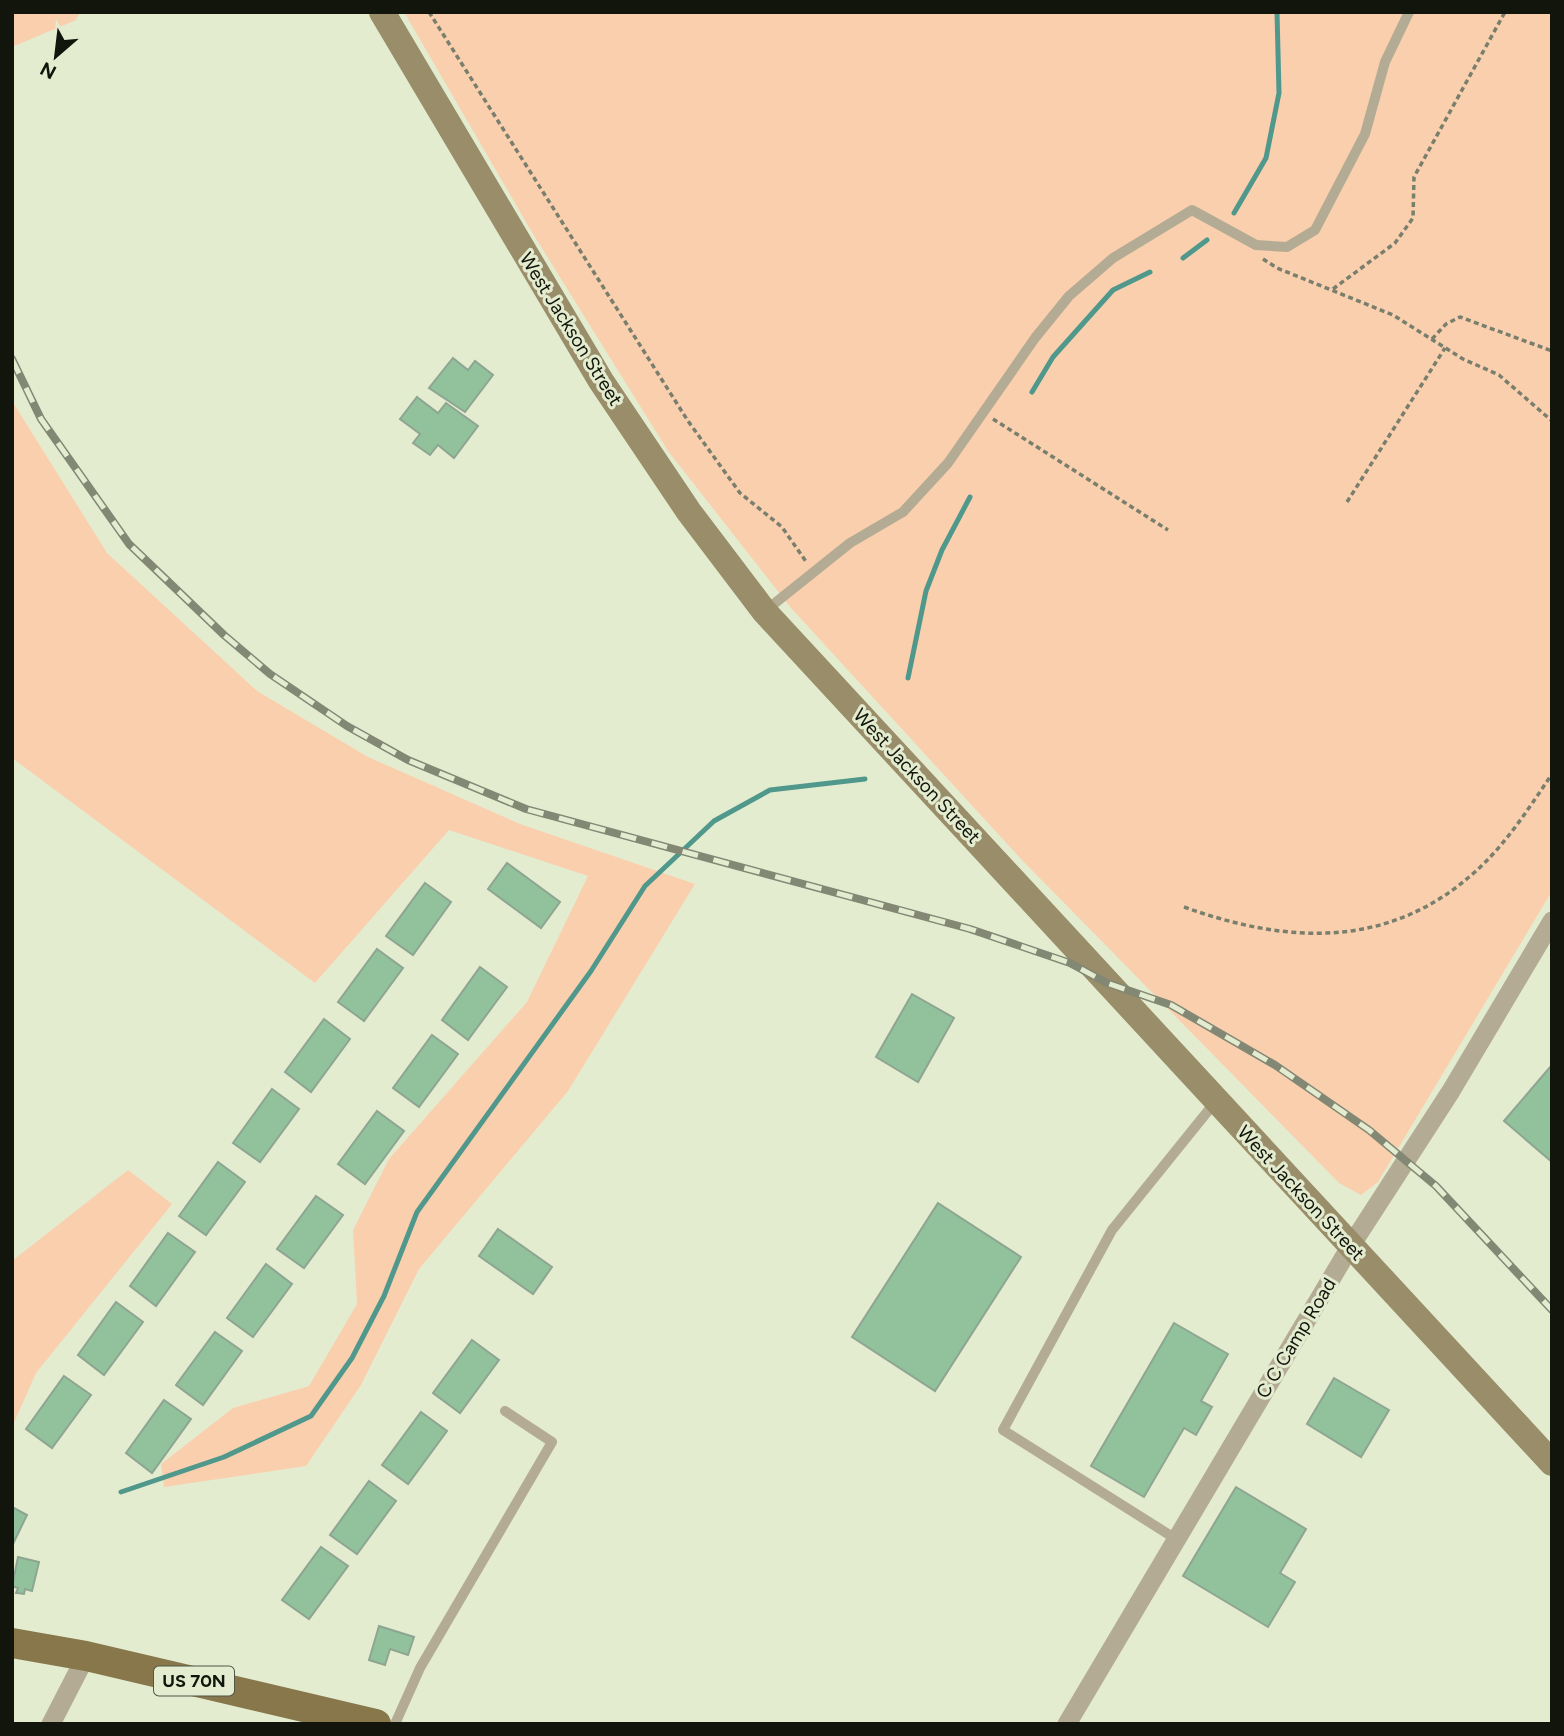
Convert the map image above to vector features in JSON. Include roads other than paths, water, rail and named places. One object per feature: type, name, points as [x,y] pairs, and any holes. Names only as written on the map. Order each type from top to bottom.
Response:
[{"type":"main road","name":"US 70N","points":[[12,1643],[86,1656],[376,1724]]},
{"type":"street","name":"West Jackson Street","points":[[382,12],[601,381],[689,512],[764,611],[1552,1463]]},
{"type":"street","name":"C C Camp Road","points":[[1067,1724],[1350,1247],[1451,1091],[1552,921]]},
{"type":"street","points":[[51,1724],[86,1656]]},
{"type":"lane","points":[[764,611],[850,543],[903,512],[948,463],[1027,348],[1060,307],[1113,258],[1192,210],[1256,245],[1287,247],[1315,230],[1365,134],[1385,62],[1409,12]]},
{"type":"lane","points":[[1177,1539],[1003,1430],[1112,1230],[1216,1101]]},
{"type":"lane","points":[[395,1724],[420,1668],[551,1442],[505,1410]]},
{"type":"waterway","points":[[1234,213],[1266,158],[1279,93],[1277,12]]},
{"type":"waterway","points":[[1183,258],[1207,240]]},
{"type":"waterway","points":[[1032,392],[1053,357],[1113,290],[1150,272]]},
{"type":"waterway","points":[[908,678],[926,591],[942,550],[970,497]]},
{"type":"waterway","points":[[121,1492],[224,1457],[311,1416],[352,1358],[384,1296],[417,1212],[591,971],[645,886],[714,821],[770,790],[865,779]]},
{"type":"railway","points":[[12,359],[41,419],[129,544],[224,635],[270,674],[347,726],[408,760],[526,809],[970,929],[1070,963],[1107,983],[1171,1005],[1275,1065],[1369,1130],[1436,1186],[1552,1310]]}]
